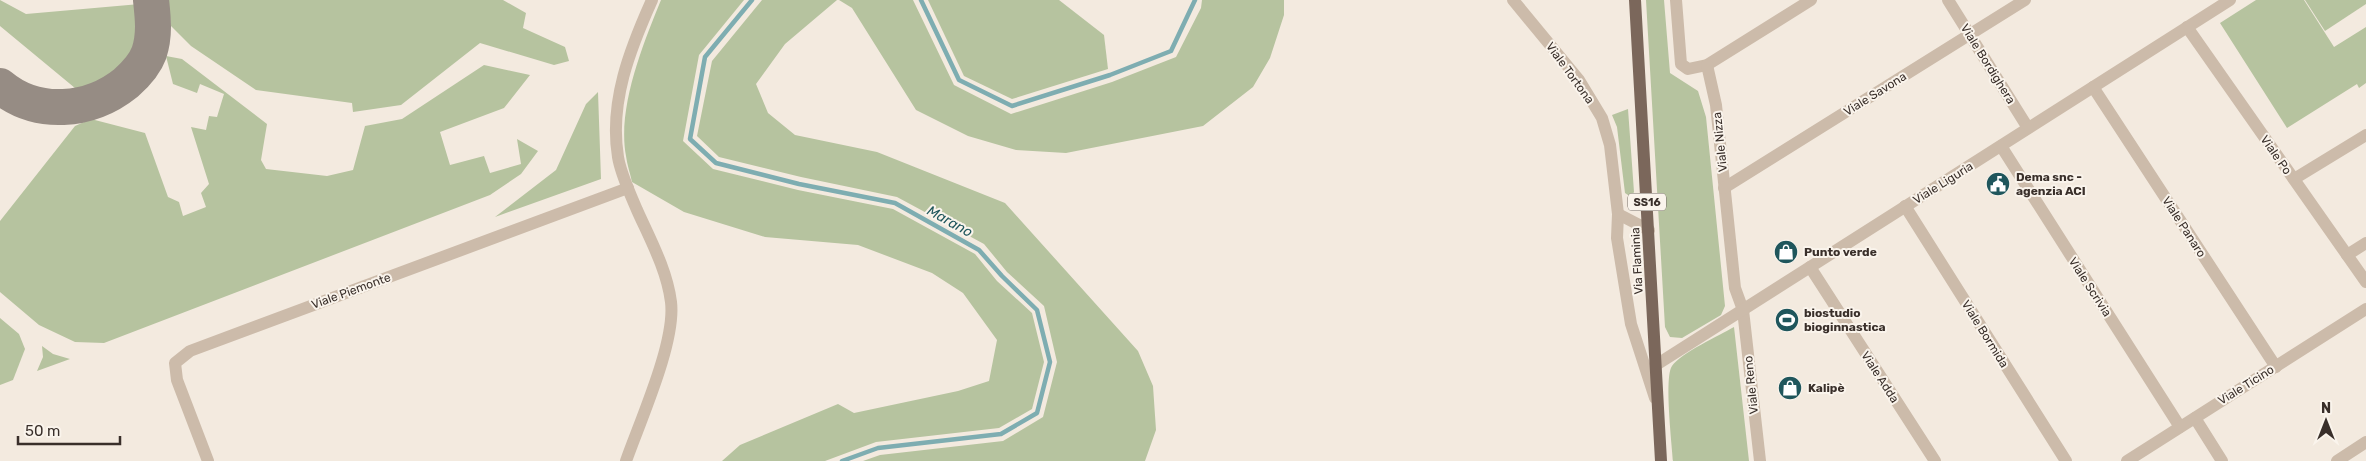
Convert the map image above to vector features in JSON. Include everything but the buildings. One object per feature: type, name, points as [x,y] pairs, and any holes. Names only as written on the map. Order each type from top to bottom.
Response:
[{"type":"main road","name":"Via Flaminia","points":[[1634,0],[1649,230],[1661,461]]},
{"type":"street","points":[[626,461],[666,347],[672,322],[671,302],[665,279],[628,188],[618,157],[617,109],[621,84],[635,37],[652,0]]},
{"type":"street","name":"Viale Tortona","points":[[1514,0],[1579,80],[1602,118],[1610,145],[1618,214],[1617,238],[1630,324],[1657,405]]},
{"type":"street","points":[[1676,0],[1681,64],[1688,69],[1707,66],[1811,0]]},
{"type":"street","name":"Viale Bordighera","points":[[1948,0],[2028,128]]},
{"type":"street","name":"Viale Savona","points":[[1724,188],[2025,0]]},
{"type":"street","name":"Viale Liguria","points":[[1656,365],[2230,0]]},
{"type":"street","name":"Viale Po","points":[[2187,28],[2366,282]]},
{"type":"street","name":"Viale Nizza","points":[[1707,66],[1716,105],[1735,288],[1743,310]]},
{"type":"street","name":"Viale Panaro","points":[[2093,87],[2276,367]]},
{"type":"street","points":[[2294,179],[2366,135]]},
{"type":"street","name":"Viale Scrivia","points":[[2000,146],[2180,427]]},
{"type":"street","name":"Viale Piemonte","points":[[208,461],[177,380],[176,362],[190,351],[628,188]]},
{"type":"street","name":"Viale Bormida","points":[[1905,206],[2066,461]]},
{"type":"street","points":[[1618,214],[1649,230]]},
{"type":"street","points":[[2347,255],[2366,243]]},
{"type":"street","name":"Viale Adda","points":[[1810,267],[1935,461]]},
{"type":"street","name":"Viale Ticino","points":[[2127,461],[2366,309]]},
{"type":"street","name":"Viale Reno","points":[[1743,310],[1760,461]]},
{"type":"street","points":[[2195,418],[2222,461]]},
{"type":"street","points":[[2336,461],[2366,442]]},
{"type":"green space","points":[[0,0],[26,14],[140,4],[143,34],[127,64],[81,93],[0,26]]},
{"type":"green space","points":[[168,0],[503,0],[526,13],[523,28],[565,47],[569,61],[554,65],[480,43],[401,105],[353,112],[352,103],[256,90],[191,46],[171,26]]},
{"type":"green space","points":[[661,0],[744,0],[699,55],[683,141],[713,169],[798,190],[893,209],[975,254],[997,281],[1032,313],[1044,362],[1032,409],[999,428],[876,442],[825,461],[722,461],[740,445],[838,404],[854,413],[958,391],[989,381],[997,340],[963,293],[932,273],[858,245],[765,237],[684,212],[632,182],[626,159],[624,137],[628,97],[640,56]]},
{"type":"green space","points":[[762,0],[837,0],[785,44],[756,84],[768,113],[795,135],[877,152],[1005,203],[1138,351],[1153,386],[1156,430],[1145,461],[863,461],[880,455],[1003,441],[1043,417],[1057,362],[1044,306],[1007,272],[984,244],[897,197],[801,177],[719,157],[697,136],[712,61]]},
{"type":"green space","points":[[839,0],[913,0],[954,85],[1011,114],[1112,82],[1176,57],[1201,8],[1202,0],[1284,0],[1284,15],[1270,58],[1253,87],[1203,126],[1066,153],[1016,150],[968,136],[916,110],[852,8]]},
{"type":"green space","points":[[928,0],[1059,0],[1104,35],[1108,69],[1012,99],[964,76]]},
{"type":"green space","points":[[1646,0],[1664,0],[1670,73],[1698,91],[1706,117],[1725,306],[1721,315],[1682,338],[1670,337],[1665,327]]},
{"type":"green space","points":[[2256,0],[2304,0],[2334,47],[2366,27],[2366,83],[2359,88],[2357,84],[2287,128],[2220,23]]},
{"type":"green space","points":[[2305,0],[2366,0],[2366,4],[2325,31]]},
{"type":"green space","points":[[166,56],[182,59],[267,124],[261,160],[266,169],[327,176],[353,170],[365,126],[402,119],[484,65],[530,75],[504,108],[440,132],[450,165],[484,156],[490,173],[521,164],[517,139],[538,151],[521,174],[490,195],[104,343],[75,342],[39,325],[0,292],[0,221],[75,126],[91,119],[145,133],[168,197],[179,202],[183,216],[206,207],[201,193],[209,184],[191,127],[206,130],[209,116],[217,117],[224,94],[200,84],[197,93],[173,84]]},
{"type":"green space","points":[[598,92],[601,179],[495,217],[556,170],[586,104]]},
{"type":"green space","points":[[1628,109],[1634,192],[1631,197],[1625,193],[1617,127],[1612,115]]},
{"type":"green space","points":[[0,318],[19,334],[25,349],[13,380],[0,385]]},
{"type":"green space","points":[[1734,327],[1749,461],[1673,461],[1669,396],[1672,366],[1692,350]]},
{"type":"green space","points":[[42,346],[53,354],[70,359],[37,371],[43,357]]},
{"type":"waterway","name":"Marano","points":[[752,0],[705,57],[690,139],[716,163],[799,184],[895,203],[979,250],[1002,276],[1037,310],[1050,362],[1037,413],[1001,434],[878,448],[842,461]]},
{"type":"waterway","name":"Marano","points":[[921,0],[959,80],[1012,106],[1110,75],[1171,51],[1195,0]]},
{"type":"taxiway","points":[[0,86],[30,103],[47,106],[80,105],[112,93],[133,76],[149,53],[153,33],[151,0]]},
{"type":"place","name":"Dema snc - agenzia ACI","points":[[1998,184]]},
{"type":"place","name":"Punto verde","points":[[1786,252]]},
{"type":"place","name":"biostudio bioginnastica","points":[[1787,320]]},
{"type":"place","name":"Kalipè","points":[[1790,388]]}]
